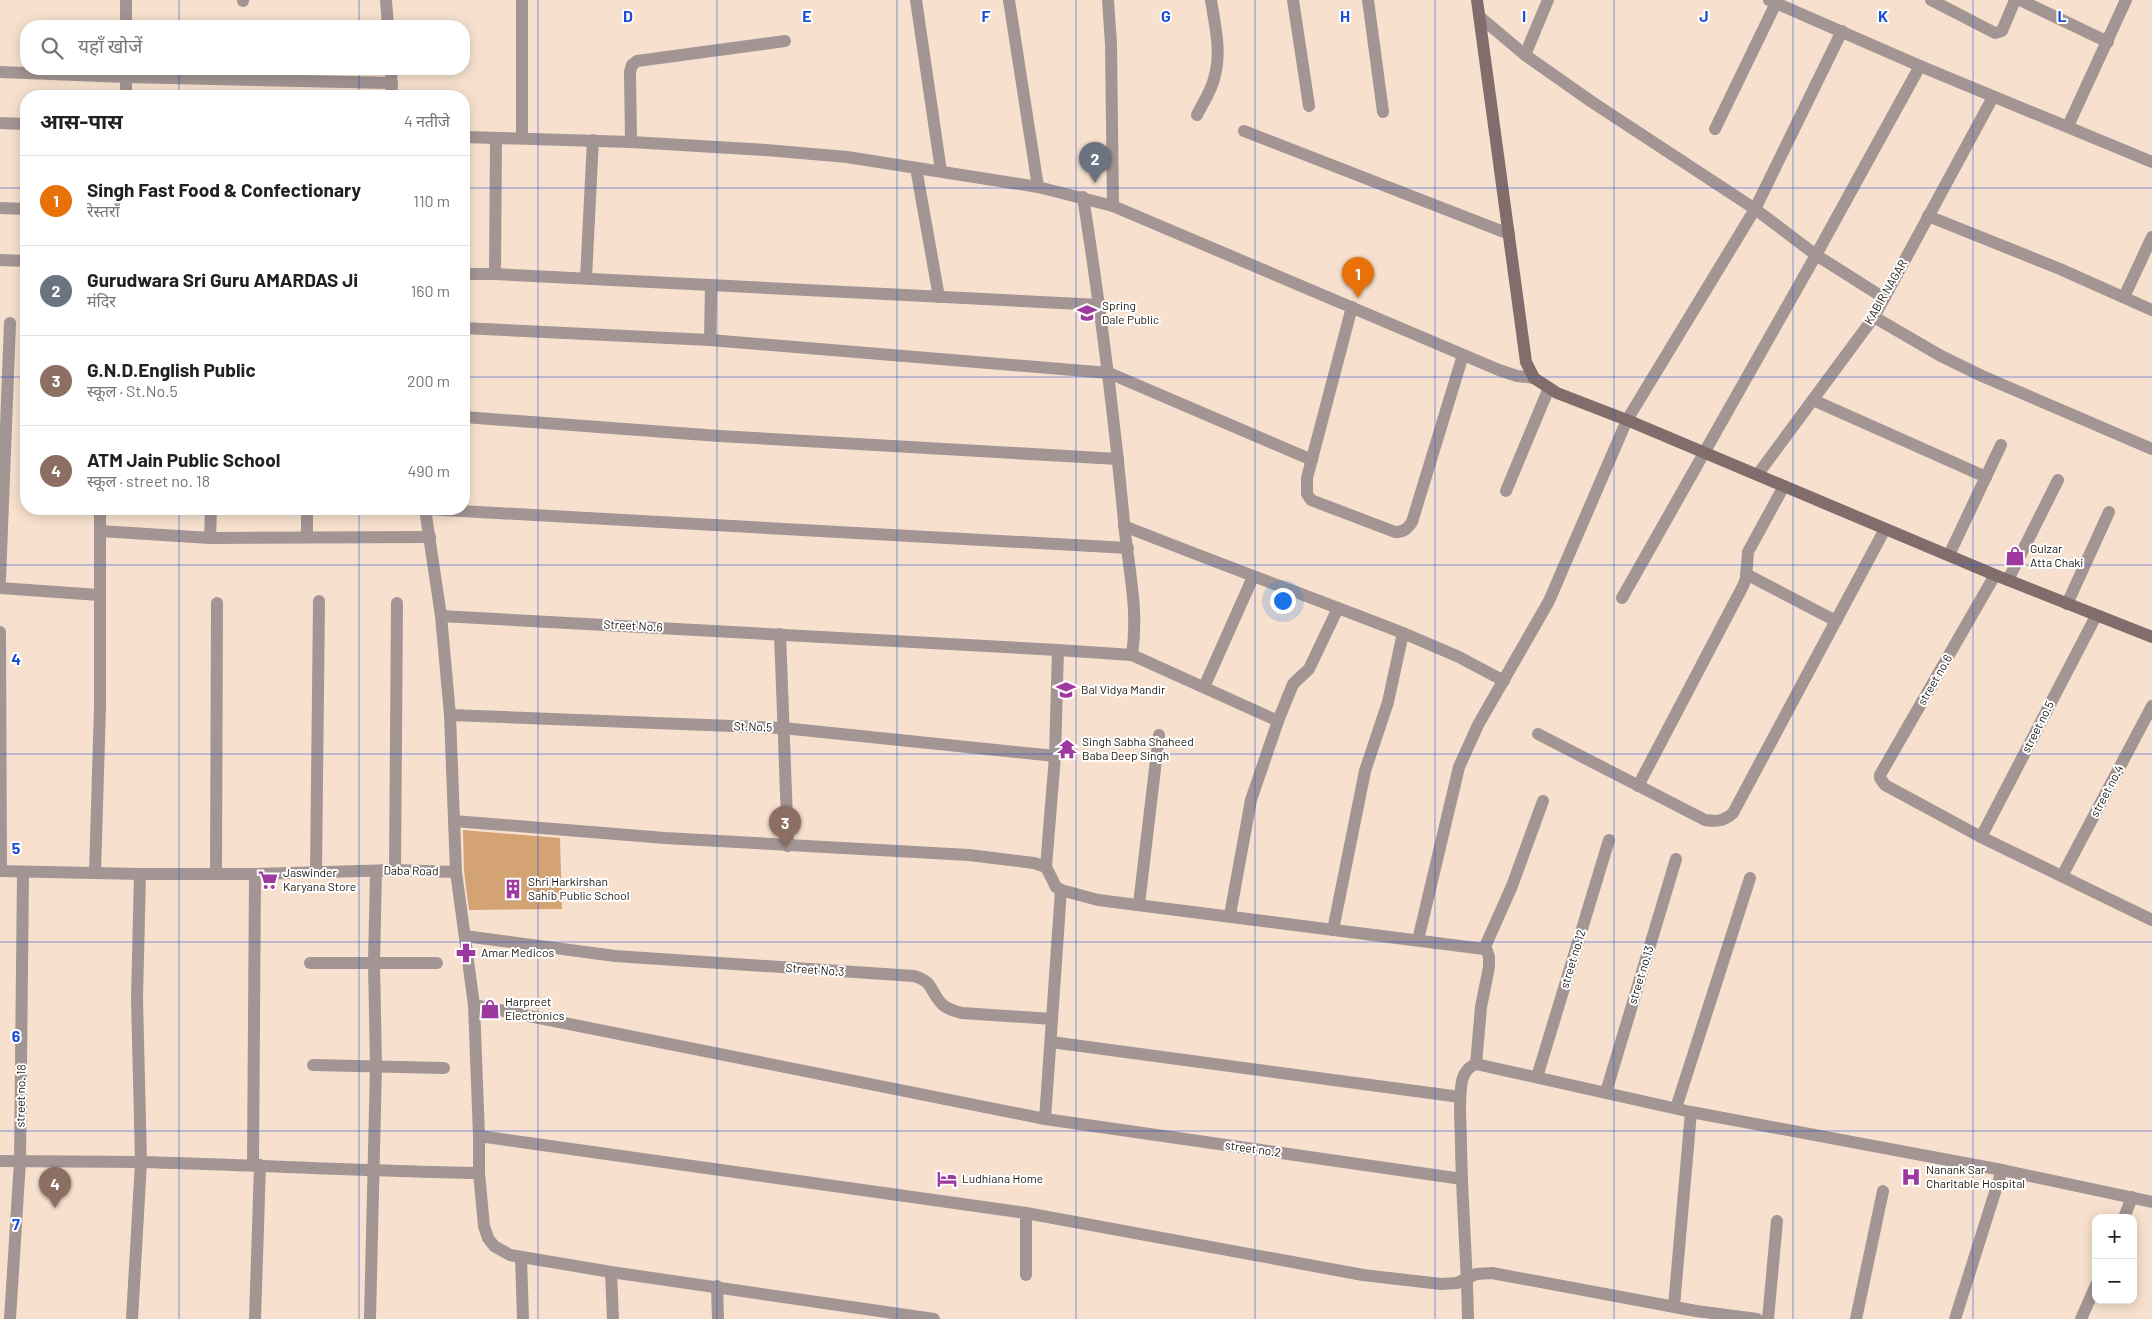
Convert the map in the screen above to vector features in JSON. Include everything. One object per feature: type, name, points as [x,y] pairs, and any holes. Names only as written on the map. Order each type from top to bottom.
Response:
[{"type":"street","points":[[126,0],[126,20]]},
{"type":"street","points":[[386,0],[388,20]]},
{"type":"street","points":[[522,0],[522,138]]},
{"type":"street","points":[[916,0],[941,172]]},
{"type":"street","points":[[1010,0],[1038,187]]},
{"type":"street","points":[[1108,0],[1112,44],[1113,206]]},
{"type":"street","points":[[1197,114],[1214,80],[1218,63],[1217,35],[1211,0]]},
{"type":"street","points":[[1293,0],[1309,106]]},
{"type":"street","points":[[1368,0],[1383,112]]},
{"type":"street","points":[[1477,0],[1526,362],[1534,378]]},
{"type":"street","points":[[1525,55],[1548,0]]},
{"type":"street","points":[[1931,0],[1995,33],[2002,31],[2015,0]]},
{"type":"street","points":[[2020,0],[2108,42]]},
{"type":"street","points":[[2068,126],[2126,0]]},
{"type":"street","points":[[1716,129],[1772,2],[1920,66],[2152,162]]},
{"type":"street","points":[[1480,18],[1525,55],[1600,108],[1755,209],[1816,256],[1884,298]]},
{"type":"street","points":[[1418,940],[1459,767],[1478,725],[1549,601],[1628,420],[1755,209],[1842,31]]},
{"type":"street","points":[[631,142],[630,72],[632,65],[637,61],[785,41]]},
{"type":"street","points":[[1622,598],[1703,452],[1816,256],[1920,66]]},
{"type":"street","points":[[0,72],[20,72]]},
{"type":"street","points":[[126,75],[126,90]]},
{"type":"street","points":[[179,75],[392,83]]},
{"type":"street","points":[[391,75],[392,90]]},
{"type":"street","name":"KABIR NAGAR","points":[[1758,474],[1874,317],[1994,96]]},
{"type":"street","points":[[0,123],[20,124]]},
{"type":"street","points":[[1244,131],[1509,234]]},
{"type":"street","points":[[470,137],[592,140],[775,150],[916,168],[993,182],[1038,187],[1083,197],[1113,206],[1499,370],[1517,376],[1534,378],[1557,393],[1628,420],[1995,575],[2152,638]]},
{"type":"street","points":[[494,274],[496,138]]},
{"type":"street","points":[[586,278],[592,140]]},
{"type":"street","points":[[916,168],[939,297]]},
{"type":"street","points":[[1083,197],[1109,373],[1124,526],[1136,610],[1132,655],[1278,721]]},
{"type":"street","points":[[0,208],[20,209]]},
{"type":"street","points":[[1928,216],[2152,310]]},
{"type":"street","points":[[2124,298],[2152,238]]},
{"type":"street","points":[[0,260],[20,261]]},
{"type":"street","points":[[470,274],[586,278],[1100,305]]},
{"type":"street","points":[[710,340],[711,285]]},
{"type":"street","points":[[1352,307],[1306,488],[1311,500],[1395,532],[1402,532],[1412,522],[1463,355]]},
{"type":"street","points":[[1874,317],[1941,356],[1982,376],[2152,449]]},
{"type":"street","points":[[0,580],[10,323]]},
{"type":"street","points":[[470,328],[710,340],[1109,373],[1312,460]]},
{"type":"street","points":[[1506,491],[1549,388]]},
{"type":"street","points":[[1813,400],[1986,477]]},
{"type":"street","points":[[470,417],[719,436],[1118,459]]},
{"type":"street","points":[[1950,555],[2001,445]]},
{"type":"street","points":[[2008,580],[2058,480]]},
{"type":"street","points":[[1638,786],[1741,591],[1746,574],[1748,552],[1752,541],[1784,486]]},
{"type":"street","points":[[470,511],[1128,548]]},
{"type":"street","points":[[2067,604],[2109,512]]},
{"type":"street","points":[[95,873],[100,707],[100,515]]},
{"type":"street","points":[[210,538],[211,515]]},
{"type":"street","points":[[307,515],[307,537]]},
{"type":"street","name":"Daba Road","points":[[1,871],[140,874],[256,874],[395,870],[456,872],[450,715],[441,616],[426,515]]},
{"type":"street","points":[[1124,526],[1403,633],[1459,657],[1504,681]]},
{"type":"street","points":[[1538,734],[1705,820],[1720,821],[1733,813],[1885,529]]},
{"type":"street","points":[[100,531],[210,538],[430,537]]},
{"type":"street","points":[[1746,574],[1836,621]]},
{"type":"street","name":"street no.6","points":[[1981,838],[1885,785],[1880,775],[1995,575]]},
{"type":"street","points":[[1204,687],[1253,577]]},
{"type":"street","points":[[0,588],[99,594]]},
{"type":"street","points":[[316,872],[318,601]]},
{"type":"street","points":[[216,874],[217,603]]},
{"type":"street","points":[[395,870],[397,603]]},
{"type":"street","points":[[1230,915],[1251,800],[1278,721],[1293,684],[1309,669],[1338,608]]},
{"type":"street","name":"Street No.6","points":[[441,616],[1132,655]]},
{"type":"street","name":"street no.5","points":[[1981,838],[2096,616]]},
{"type":"street","points":[[0,632],[1,871]]},
{"type":"street","points":[[1333,930],[1365,771],[1388,702],[1403,633]]},
{"type":"street","points":[[780,634],[788,846]]},
{"type":"street","points":[[1058,650],[1055,756],[1046,867],[1056,887],[1098,900],[1484,948],[1489,957],[1489,967],[1482,1007],[1476,1064]]},
{"type":"street","name":"street no.4","points":[[2062,876],[2152,706]]},
{"type":"street","name":"St.No.5","points":[[450,715],[783,728],[1055,756]]},
{"type":"street","points":[[1139,904],[1159,735]]},
{"type":"street","points":[[1484,948],[1512,886],[1543,801]]},
{"type":"street","points":[[454,821],[666,838],[969,855],[1034,863],[1046,867]]},
{"type":"street","points":[[1981,838],[2152,920]]},
{"type":"street","name":"street no.12","points":[[1537,1077],[1609,840]]},
{"type":"street","name":"street no.13","points":[[1606,1092],[1676,859]]},
{"type":"street","points":[[370,1319],[376,1066],[374,963],[376,871]]},
{"type":"street","name":"street no. 18","points":[[10,1319],[20,1161],[23,872]]},
{"type":"street","points":[[456,872],[474,1005],[479,1174],[484,1226],[488,1238],[494,1246],[510,1255],[611,1272],[934,1319]]},
{"type":"street","points":[[132,1319],[141,1162],[137,998],[140,874]]},
{"type":"street","points":[[255,1319],[257,1165],[256,874]]},
{"type":"street","points":[[1676,1108],[1750,878]]},
{"type":"street","points":[[1045,1119],[1061,890]]},
{"type":"street","name":"Street No.3","points":[[465,936],[614,956],[914,976],[924,979],[930,984],[941,1003],[949,1009],[962,1013],[1052,1020]]},
{"type":"street","points":[[310,964],[437,963]]},
{"type":"street","name":"street no.2","points":[[474,1005],[1045,1119],[1462,1179]]},
{"type":"street","points":[[1051,1042],[1460,1097]]},
{"type":"street","points":[[1468,1319],[1460,1097],[1462,1079],[1465,1072],[1469,1067],[1476,1064],[1691,1112],[2002,1170],[2152,1202]]},
{"type":"street","points":[[313,1065],[444,1068]]},
{"type":"street","points":[[1674,1306],[1691,1112]]},
{"type":"street","points":[[479,1136],[1026,1213],[1363,1276],[1441,1284],[1456,1283],[1476,1274],[1492,1273],[1674,1306],[1695,1315],[1757,1319]]},
{"type":"street","points":[[0,1161],[257,1165],[373,1172],[479,1174]]},
{"type":"street","points":[[1955,1319],[2002,1170]]},
{"type":"street","points":[[1856,1319],[1883,1191]]},
{"type":"street","points":[[2126,1214],[2132,1197]]},
{"type":"street","points":[[1026,1213],[1026,1275]]},
{"type":"street","points":[[1768,1319],[1777,1221]]},
{"type":"street","points":[[521,1257],[523,1319]]},
{"type":"street","points":[[611,1272],[613,1319]]},
{"type":"street","points":[[717,1286],[718,1319]]},
{"type":"street","points":[[2081,1319],[2092,1294]]},
{"type":"building","name":"Shri Harkirshan Sahib Public School","points":[[463,830],[560,838],[562,909],[469,910],[464,871]]},
{"type":"place","name":"Gurudwara Sri Guru AMARDAS Ji","points":[[1095,183]]},
{"type":"place","name":"Singh Fast Food & Confectionary","points":[[1358,298]]},
{"type":"place","name":"Spring Dale Public","points":[[1087,313]]},
{"type":"place","name":"Gulzar Atta Chaki","points":[[2015,556]]},
{"type":"place","name":"Bal Vidya Mandir","points":[[1066,690]]},
{"type":"place","name":"Singh Sabha Shaheed Baba Deep Singh","points":[[1067,749]]},
{"type":"place","name":"G.N.D.English Public","points":[[785,847]]},
{"type":"place","name":"Jaswinder Karyana Store","points":[[268,880]]},
{"type":"place","name":"Shri Harkirshan Sahib Public School","points":[[513,889]]},
{"type":"place","name":"Amar Medicos","points":[[466,953]]},
{"type":"place","name":"Harpreet Electronics","points":[[490,1009]]},
{"type":"place","name":"Nanank Sar Charitable Hospital","points":[[1911,1177]]},
{"type":"place","name":"Ludhiana Home","points":[[947,1179]]},
{"type":"place","name":"ATM Jain Public School","points":[[55,1208]]}]
